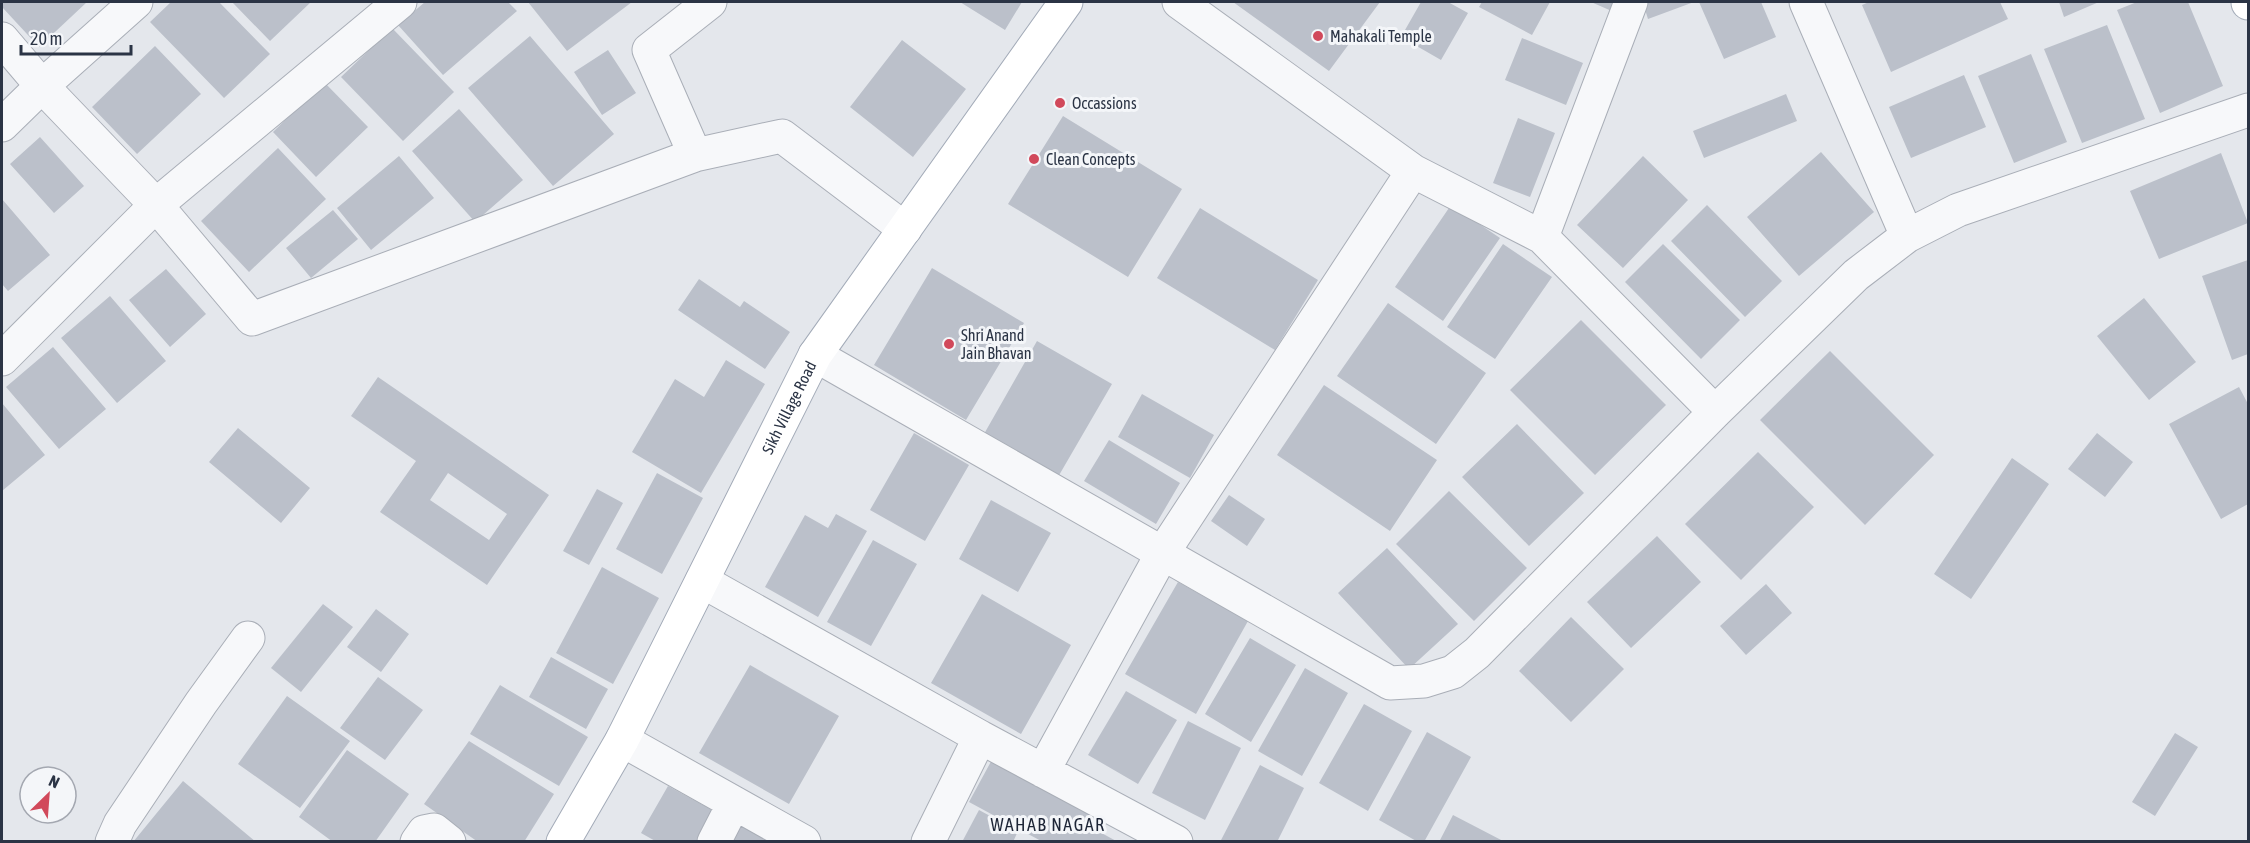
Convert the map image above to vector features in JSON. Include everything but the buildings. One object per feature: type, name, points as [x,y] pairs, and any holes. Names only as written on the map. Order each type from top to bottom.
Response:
[{"type":"main road","name":"Sikh Village Road","points":[[563,842],[622,740],[815,355],[1066,2]]},
{"type":"street","points":[[2,125],[136,2]]},
{"type":"street","points":[[2,360],[156,205],[400,2]]},
{"type":"street","points":[[695,155],[649,50],[710,2]]},
{"type":"street","points":[[1179,2],[1413,171],[1542,237],[1715,412]]},
{"type":"street","points":[[1542,237],[1631,2]]},
{"type":"street","points":[[1806,2],[1907,236]]},
{"type":"street","points":[[2,39],[42,86],[156,205],[252,320],[695,155],[782,136],[905,229]]},
{"type":"street","points":[[815,355],[1390,683],[1424,681],[1453,672],[1477,653],[1715,412],[1856,275],[1907,236],[1958,210],[2248,110]]},
{"type":"street","points":[[1043,771],[1162,554],[1413,171]]},
{"type":"street","points":[[702,581],[980,737],[1176,842]]},
{"type":"street","points":[[112,842],[127,814],[248,638]]},
{"type":"street","points":[[928,842],[980,737]]},
{"type":"street","points":[[622,740],[804,842]]},
{"type":"street","points":[[714,842],[734,803]]},
{"type":"street","points":[[417,842],[424,832],[434,830],[449,842]]},
{"type":"place","name":"Mahakali Temple","points":[[1318,36]]},
{"type":"place","name":"Occassions","points":[[1060,103]]},
{"type":"place","name":"Clean Concepts","points":[[1034,159]]},
{"type":"place","name":"Shri Anand Jain Bhavan","points":[[949,344]]},
{"type":"district","name":"WAHAB NAGAR","points":[[1048,824]]}]
